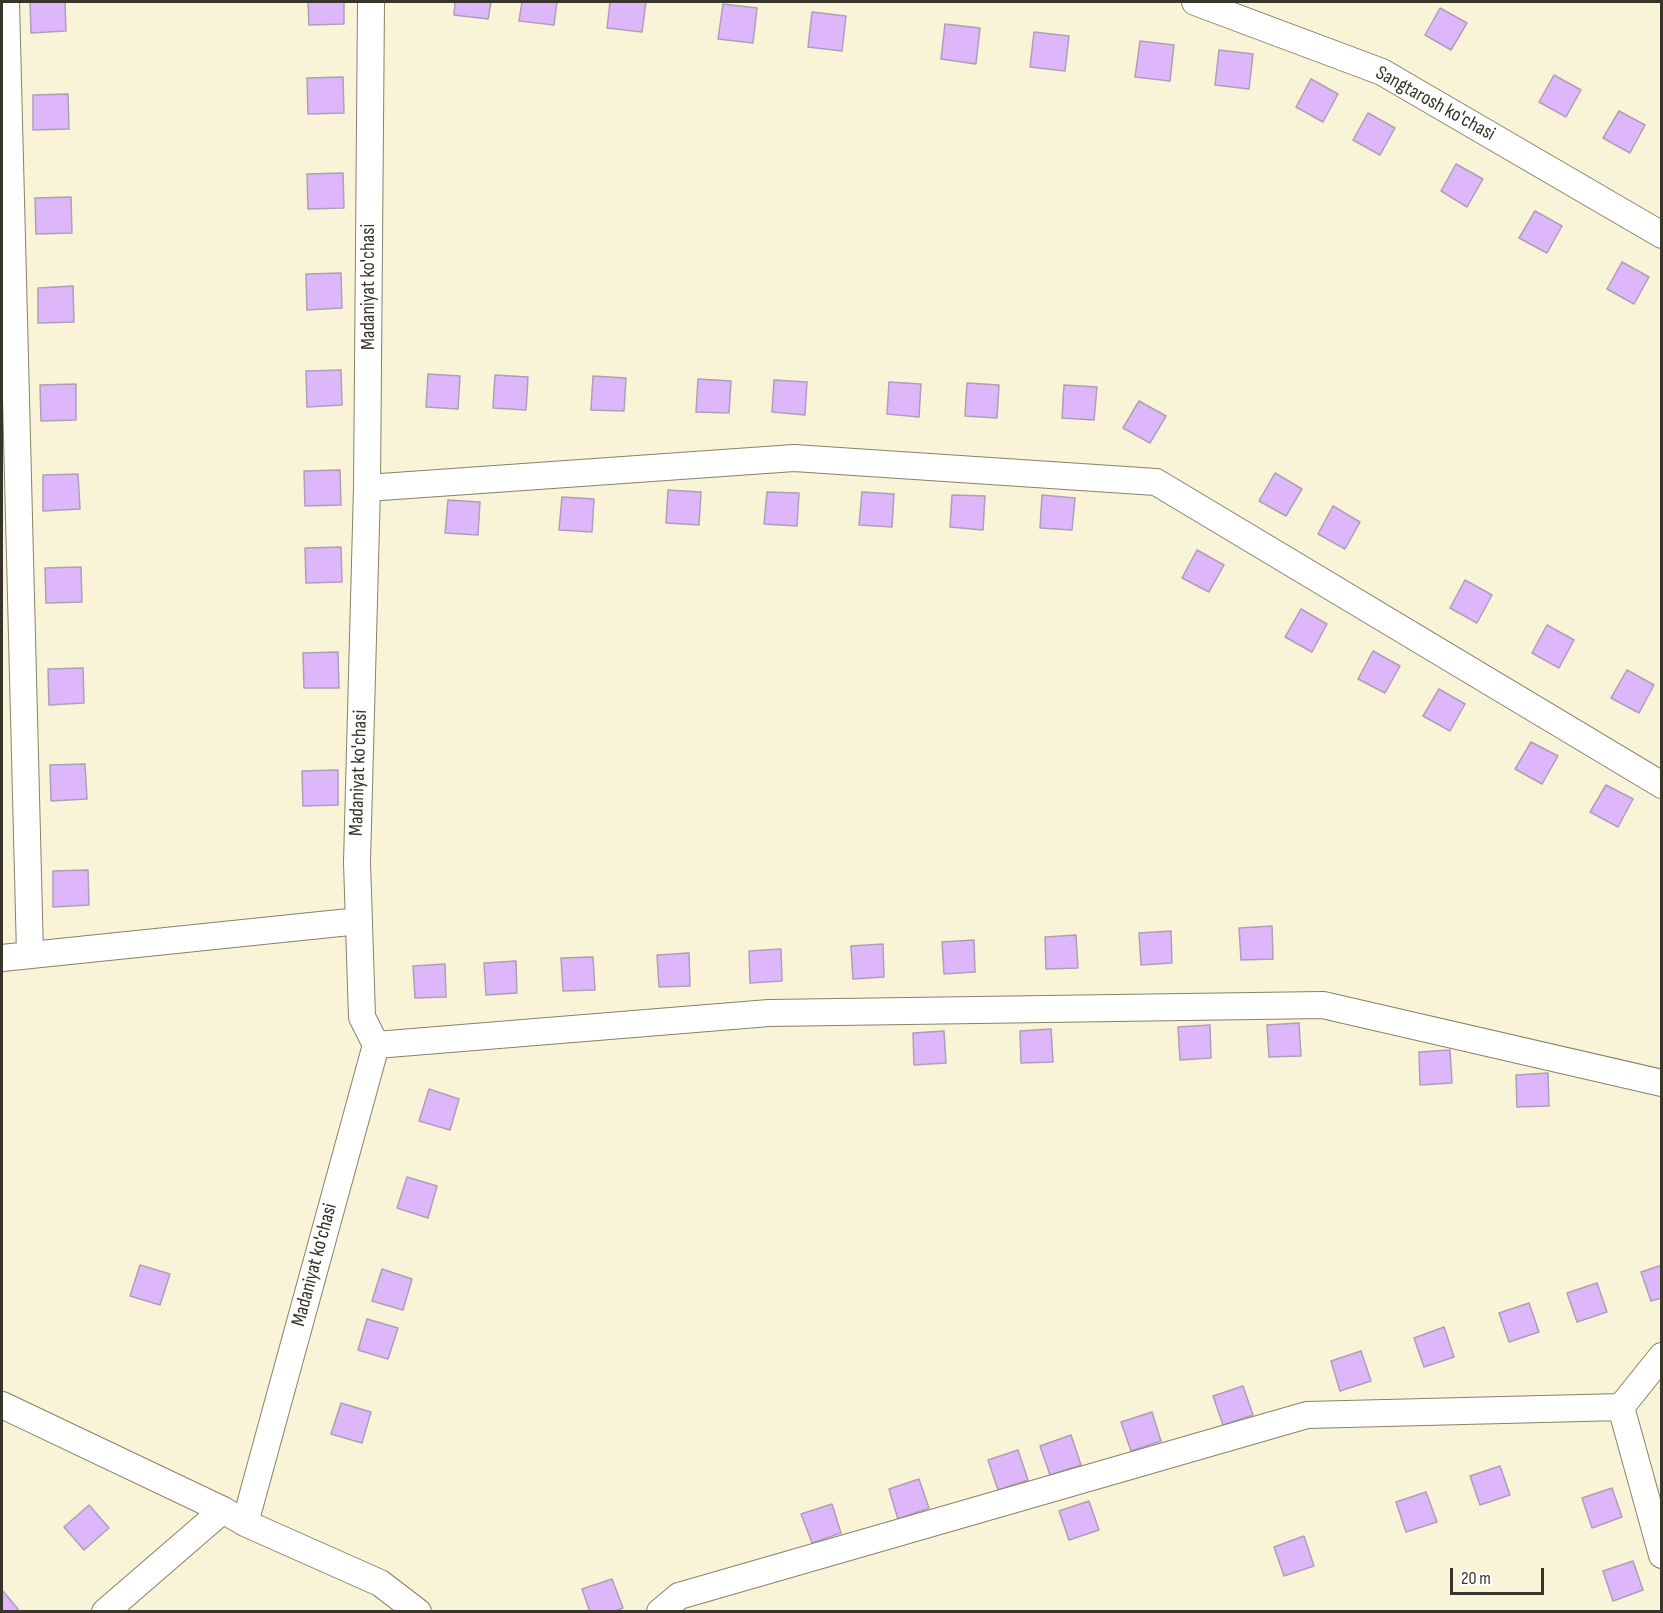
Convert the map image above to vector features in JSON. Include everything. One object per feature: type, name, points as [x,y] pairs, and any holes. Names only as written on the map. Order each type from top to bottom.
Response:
[{"type":"street","points":[[6,2],[30,954]]},
{"type":"street","name":"Madaniyat ko'chasi","points":[[245,1523],[376,1044],[362,1017],[357,861],[367,488],[370,2]]},
{"type":"street","name":"Sangtarosh ko'chasi","points":[[1195,2],[1383,72],[1662,235]]},
{"type":"street","points":[[367,488],[794,458],[1156,482],[1662,785]]},
{"type":"street","points":[[2,958],[359,921]]},
{"type":"street","points":[[376,1044],[769,1012],[1323,1005],[1662,1083]]},
{"type":"street","points":[[660,1611],[678,1596],[1307,1415],[1621,1407],[1662,1356]]},
{"type":"street","points":[[2,1405],[223,1510],[245,1523],[380,1583],[418,1611]]},
{"type":"street","points":[[1621,1407],[1662,1555]]},
{"type":"street","points":[[105,1611],[223,1510]]},
{"type":"building","points":[[30,2],[65,2],[66,31],[31,33]]},
{"type":"building","points":[[308,2],[344,2],[344,24],[309,25]]},
{"type":"building","points":[[455,2],[491,2],[488,19],[454,15]]},
{"type":"building","points":[[522,2],[557,2],[554,25],[519,21]]},
{"type":"building","points":[[610,2],[646,2],[642,32],[607,28]]},
{"type":"building","points":[[723,4],[757,8],[753,43],[718,39]]},
{"type":"building","points":[[1440,8],[1467,23],[1451,50],[1425,35]]},
{"type":"building","points":[[812,12],[846,16],[842,51],[808,47]]},
{"type":"building","points":[[945,24],[980,28],[976,64],[941,59]]},
{"type":"building","points":[[1034,32],[1069,36],[1065,71],[1030,67]]},
{"type":"building","points":[[1140,41],[1174,45],[1170,81],[1135,77]]},
{"type":"building","points":[[1219,50],[1253,54],[1249,89],[1215,85]]},
{"type":"building","points":[[1554,75],[1581,90],[1566,117],[1539,102]]},
{"type":"building","points":[[343,77],[344,113],[308,114],[307,78]]},
{"type":"building","points":[[1311,79],[1338,94],[1323,122],[1296,107]]},
{"type":"building","points":[[68,94],[69,129],[33,130],[33,95]]},
{"type":"building","points":[[1619,111],[1645,125],[1630,153],[1603,138]]},
{"type":"building","points":[[1368,113],[1395,128],[1380,155],[1353,140]]},
{"type":"building","points":[[1456,164],[1483,179],[1467,207],[1441,191]]},
{"type":"building","points":[[343,173],[344,208],[308,209],[307,174]]},
{"type":"building","points":[[71,197],[72,233],[36,234],[35,198]]},
{"type":"building","points":[[1535,211],[1562,226],[1547,253],[1519,238]]},
{"type":"building","points":[[1622,262],[1649,277],[1634,304],[1607,289]]},
{"type":"building","points":[[341,273],[342,308],[307,310],[306,274]]},
{"type":"building","points":[[73,286],[74,322],[38,323],[38,288]]},
{"type":"building","points":[[341,370],[342,405],[307,407],[306,371]]},
{"type":"building","points":[[428,374],[460,376],[458,409],[426,407]]},
{"type":"building","points":[[495,375],[528,377],[526,410],[493,408]]},
{"type":"building","points":[[593,376],[626,378],[624,411],[591,410]]},
{"type":"building","points":[[698,379],[731,381],[729,413],[696,412]]},
{"type":"building","points":[[774,380],[807,382],[805,415],[772,412]]},
{"type":"building","points":[[889,382],[921,384],[919,417],[887,414]]},
{"type":"building","points":[[967,383],[999,385],[997,418],[965,416]]},
{"type":"building","points":[[76,384],[76,420],[41,421],[40,385]]},
{"type":"building","points":[[1064,385],[1097,387],[1094,420],[1062,418]]},
{"type":"building","points":[[1139,401],[1166,416],[1150,443],[1123,428]]},
{"type":"building","points":[[340,470],[341,505],[305,506],[304,471]]},
{"type":"building","points":[[1275,473],[1302,489],[1286,516],[1259,501]]},
{"type":"building","points":[[78,474],[80,509],[43,511],[43,475]]},
{"type":"building","points":[[668,490],[701,492],[699,525],[666,523]]},
{"type":"building","points":[[767,492],[799,493],[797,526],[764,524]]},
{"type":"building","points":[[862,492],[894,494],[892,527],[859,525]]},
{"type":"building","points":[[952,495],[985,496],[983,530],[950,527]]},
{"type":"building","points":[[1042,495],[1075,498],[1072,530],[1040,528]]},
{"type":"building","points":[[562,497],[594,499],[592,532],[559,530]]},
{"type":"building","points":[[448,500],[480,502],[478,535],[445,533]]},
{"type":"building","points":[[1333,506],[1360,522],[1345,549],[1318,534]]},
{"type":"building","points":[[341,547],[342,582],[306,583],[305,548]]},
{"type":"building","points":[[1197,550],[1224,565],[1209,592],[1182,578]]},
{"type":"building","points":[[81,567],[82,602],[46,603],[45,568]]},
{"type":"building","points":[[1465,580],[1492,595],[1477,623],[1450,608]]},
{"type":"building","points":[[1301,609],[1327,624],[1312,652],[1285,637]]},
{"type":"building","points":[[1547,625],[1574,640],[1559,668],[1532,653]]},
{"type":"building","points":[[1373,651],[1400,666],[1385,693],[1358,679]]},
{"type":"building","points":[[338,652],[339,688],[304,688],[303,653]]},
{"type":"building","points":[[83,668],[84,703],[49,705],[48,669]]},
{"type":"building","points":[[1627,670],[1654,685],[1639,713],[1611,698]]},
{"type":"building","points":[[1439,689],[1465,704],[1450,731],[1423,716]]},
{"type":"building","points":[[1531,742],[1558,756],[1542,784],[1515,769]]},
{"type":"building","points":[[85,764],[87,799],[51,801],[50,765]]},
{"type":"building","points":[[338,770],[338,805],[303,806],[302,771]]},
{"type":"building","points":[[1606,785],[1633,799],[1618,827],[1590,812]]},
{"type":"building","points":[[88,870],[89,905],[53,907],[53,871]]},
{"type":"building","points":[[1272,926],[1273,959],[1241,960],[1239,928]]},
{"type":"building","points":[[1171,931],[1172,963],[1141,965],[1139,933]]},
{"type":"building","points":[[1076,935],[1078,968],[1046,969],[1045,937]]},
{"type":"building","points":[[974,940],[975,972],[944,974],[942,942]]},
{"type":"building","points":[[883,944],[884,977],[853,979],[851,946]]},
{"type":"building","points":[[781,949],[782,981],[750,983],[749,951]]},
{"type":"building","points":[[689,953],[690,986],[659,987],[657,955]]},
{"type":"building","points":[[593,957],[595,990],[563,991],[561,958]]},
{"type":"building","points":[[516,961],[517,993],[486,995],[484,963]]},
{"type":"building","points":[[445,964],[446,997],[415,998],[413,966]]},
{"type":"building","points":[[1299,1023],[1301,1056],[1269,1057],[1267,1025]]},
{"type":"building","points":[[1210,1025],[1211,1058],[1180,1060],[1178,1027]]},
{"type":"building","points":[[1051,1029],[1053,1062],[1021,1063],[1020,1031]]},
{"type":"building","points":[[944,1031],[946,1063],[914,1065],[913,1033]]},
{"type":"building","points":[[1450,1050],[1452,1083],[1420,1085],[1419,1052]]},
{"type":"building","points":[[1548,1073],[1549,1106],[1517,1107],[1516,1075]]},
{"type":"building","points":[[429,1089],[459,1099],[450,1130],[419,1121]]},
{"type":"building","points":[[407,1177],[437,1186],[428,1218],[397,1208]]},
{"type":"building","points":[[140,1265],[170,1274],[160,1305],[130,1296]]},
{"type":"building","points":[[1662,1265],[1662,1298],[1651,1301],[1641,1272]]},
{"type":"building","points":[[382,1269],[412,1279],[403,1310],[372,1301]]},
{"type":"building","points":[[1597,1283],[1607,1312],[1577,1322],[1567,1293]]},
{"type":"building","points":[[1529,1303],[1539,1332],[1509,1342],[1499,1313]]},
{"type":"building","points":[[367,1319],[398,1328],[388,1359],[358,1350]]},
{"type":"building","points":[[1444,1327],[1454,1357],[1424,1367],[1414,1338]]},
{"type":"building","points":[[1361,1351],[1371,1381],[1340,1391],[1331,1361]]},
{"type":"building","points":[[1243,1386],[1253,1415],[1223,1425],[1213,1396]]},
{"type":"building","points":[[341,1403],[371,1412],[362,1443],[331,1434]]},
{"type":"building","points":[[1152,1412],[1161,1441],[1131,1451],[1121,1422]]},
{"type":"building","points":[[1071,1435],[1081,1465],[1050,1475],[1040,1446]]},
{"type":"building","points":[[1018,1450],[1028,1480],[998,1490],[988,1460]]},
{"type":"building","points":[[1500,1466],[1510,1495],[1480,1505],[1470,1476]]},
{"type":"building","points":[[919,1479],[929,1508],[898,1519],[889,1489]]},
{"type":"building","points":[[1612,1488],[1622,1517],[1592,1528],[1582,1498]]},
{"type":"building","points":[[1426,1492],[1437,1522],[1406,1532],[1396,1502]]},
{"type":"building","points":[[1089,1501],[1099,1530],[1069,1540],[1059,1511]]},
{"type":"building","points":[[832,1504],[841,1533],[812,1543],[801,1514]]},
{"type":"building","points":[[89,1505],[109,1528],[84,1550],[64,1527]]},
{"type":"building","points":[[1304,1536],[1314,1566],[1284,1576],[1274,1547]]},
{"type":"building","points":[[1633,1561],[1643,1590],[1613,1601],[1603,1571]]},
{"type":"building","points":[[612,1579],[623,1608],[613,1612],[590,1612],[582,1589]]},
{"type":"building","points":[[2,1590],[18,1609],[15,1612],[2,1612]]}]
